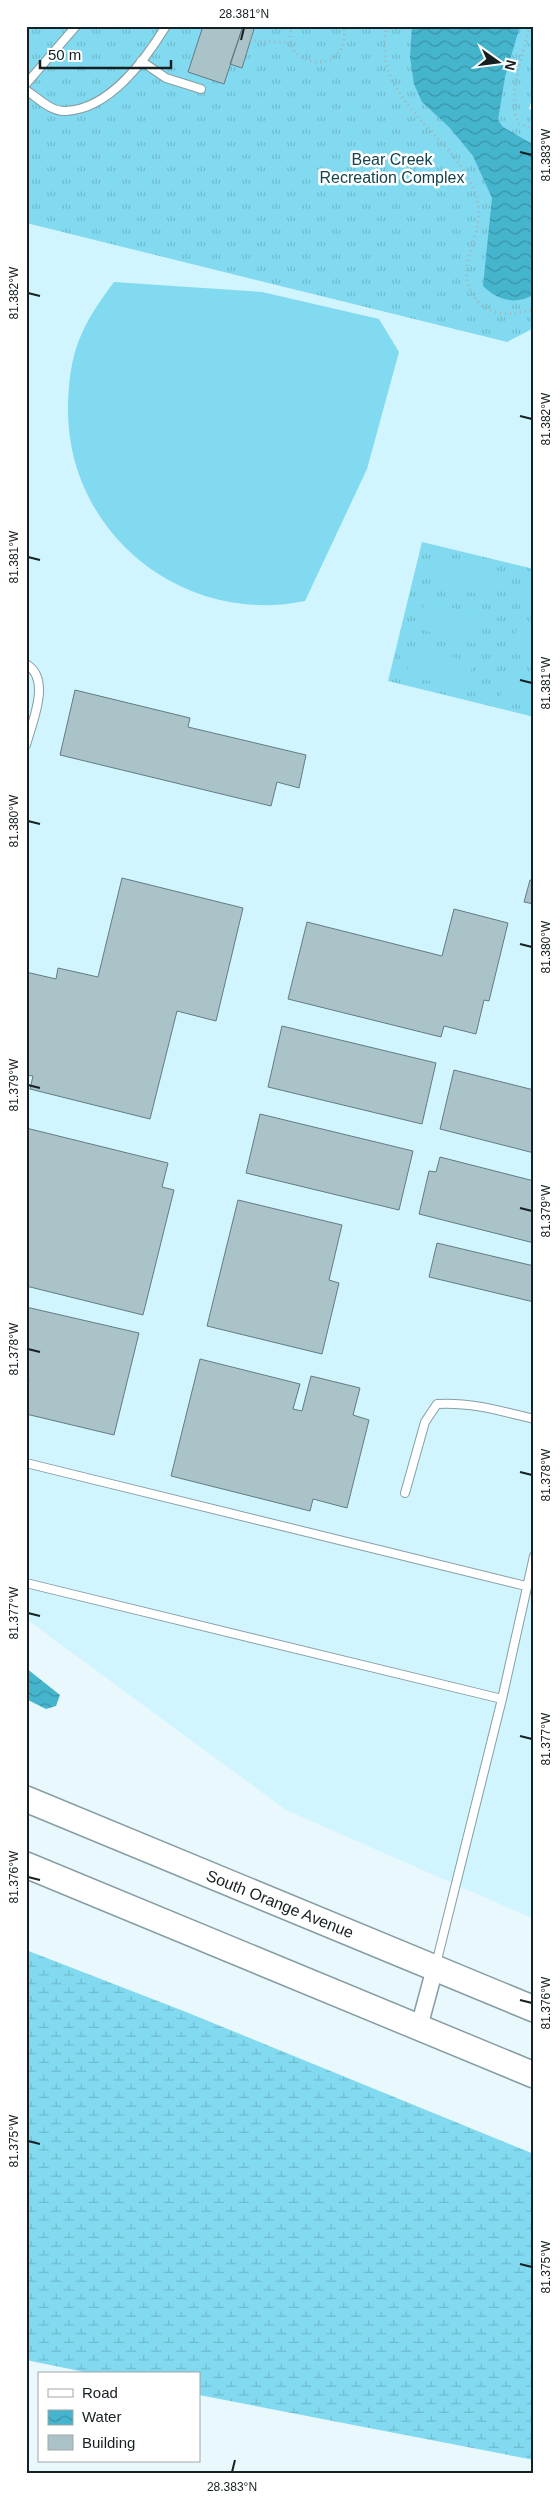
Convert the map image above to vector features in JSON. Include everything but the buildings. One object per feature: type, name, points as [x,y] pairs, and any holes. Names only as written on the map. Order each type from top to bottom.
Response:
[{"type":"main road","name":"South Orange Avenue","points":[[26,1799],[534,2009]]},
{"type":"main road","points":[[26,1865],[534,2075]]},
{"type":"street","points":[[419,2027],[435,1968]]},
{"type":"lane","points":[[26,84],[76,26]]},
{"type":"lane","points":[[26,90],[52,108],[66,111],[107,96],[121,85],[166,26]]},
{"type":"lane","points":[[141,61],[166,78],[201,89]]},
{"type":"lane","points":[[26,664],[34,669],[40,686],[26,745]]},
{"type":"lane","points":[[26,705],[36,708]]},
{"type":"lane","points":[[404,1494],[424,1422],[437,1404],[457,1402],[484,1406],[534,1420]]},
{"type":"lane","points":[[26,1463],[526,1586]]},
{"type":"lane","points":[[435,1968],[502,1699],[534,1556]]},
{"type":"lane","points":[[26,1583],[502,1699]]},
{"type":"path","points":[[253,26],[249,40],[291,43]]},
{"type":"path","points":[[292,26],[291,43],[297,54],[307,61],[326,62],[336,56],[343,45],[343,26]]},
{"type":"path","points":[[387,26],[385,54],[388,70],[398,91],[414,114],[449,148],[462,165],[480,208],[478,227],[466,261],[465,276],[471,292],[479,303],[498,313],[516,314],[534,309]]},
{"type":"path","points":[[530,26],[514,93],[515,114],[518,122],[534,130]]},
{"type":"shaded area","points":[[26,223],[506,342],[534,328],[534,1919],[286,1810],[26,1619]]},
{"type":"green space","name":"Bear Creek Recreation Complex","points":[[31,26],[534,26],[534,92],[529,109],[534,111],[534,328],[507,342],[26,223],[26,34]]},
{"type":"green space","points":[[114,282],[262,292],[379,319],[399,352],[367,469],[305,601],[260,605],[217,599],[177,585],[142,562],[112,532],[88,497],[74,456],[68,411],[70,381],[75,351],[82,333],[96,307]]},
{"type":"green space","points":[[422,542],[534,569],[534,717],[388,681]]},
{"type":"green space","points":[[436,555],[497,570],[490,597],[430,582]]},
{"type":"green space","points":[[529,577],[534,578],[534,608],[522,605]]},
{"type":"green space","points":[[425,601],[485,616],[478,644],[418,629]]},
{"type":"green space","points":[[518,624],[534,628],[534,657],[511,652]]},
{"type":"green space","points":[[413,648],[473,662],[467,690],[406,675]]},
{"type":"green space","points":[[506,671],[534,677],[534,707],[500,698]]},
{"type":"green space","points":[[26,1950],[186,2012],[534,2154],[534,2460],[200,2395],[200,2372],[84,2372],[26,2360]]},
{"type":"water","points":[[412,26],[520,26],[505,77],[498,120],[503,127],[534,145],[534,294],[527,298],[507,300],[494,295],[483,286],[492,198],[473,156],[450,128],[422,102],[414,84],[410,57]]},
{"type":"water","points":[[26,1668],[60,1695],[56,1706],[46,1709],[26,1699]]}]
